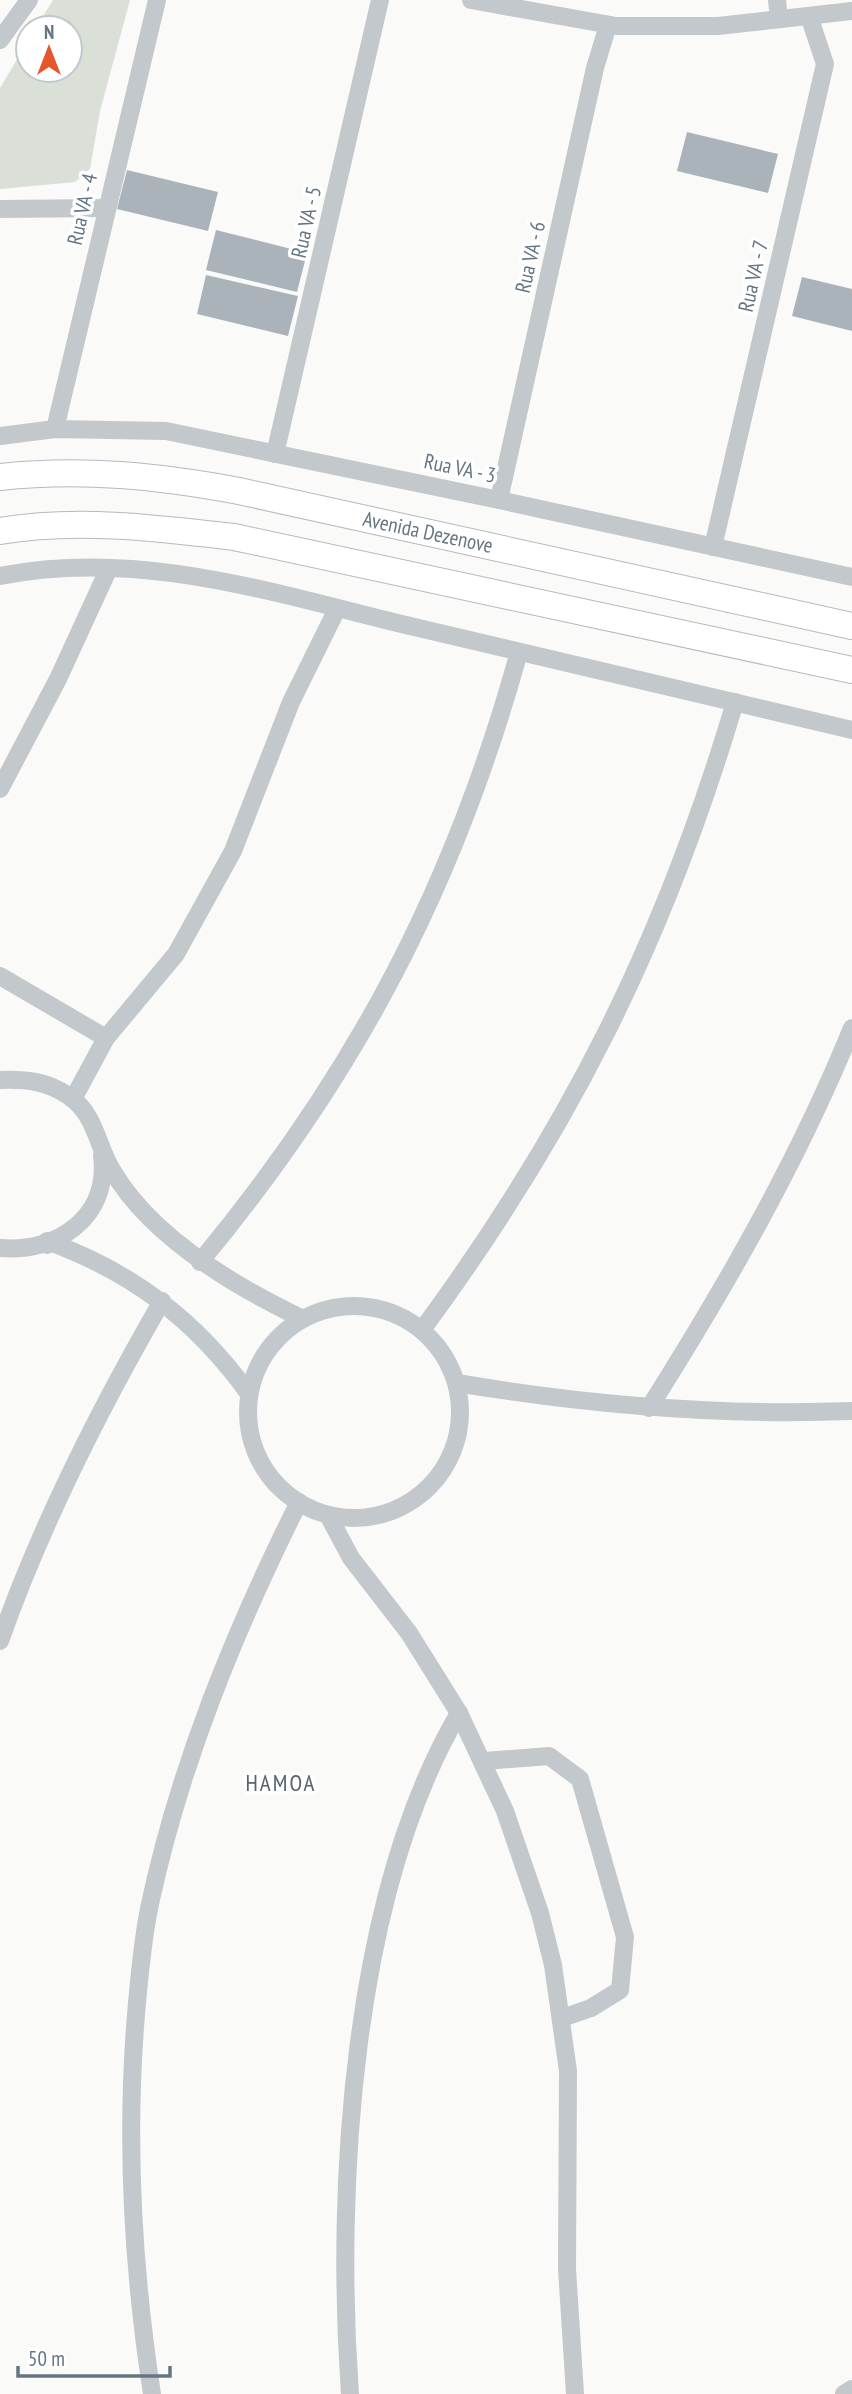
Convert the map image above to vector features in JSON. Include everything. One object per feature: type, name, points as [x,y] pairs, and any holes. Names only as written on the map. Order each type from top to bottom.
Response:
[{"type":"street","points":[[0,40],[29,0]]},
{"type":"street","name":"Rua VA - 4","points":[[55,429],[156,0]]},
{"type":"street","name":"Rua VA - 5","points":[[275,454],[380,0]]},
{"type":"street","points":[[471,0],[608,24],[718,26],[852,11]]},
{"type":"street","points":[[777,0],[779,19]]},
{"type":"street","name":"Rua VA - 7","points":[[713,547],[825,64],[809,16]]},
{"type":"street","name":"Rua VA - 6","points":[[499,500],[595,68],[608,24]]},
{"type":"street","points":[[0,209],[106,208]]},
{"type":"street","name":"Rua VA - 3","points":[[0,436],[55,429],[166,431],[852,577]]},
{"type":"street","name":"Avenida Dezenove","points":[[0,477],[94,472],[164,477],[240,491],[852,626]]},
{"type":"street","points":[[0,531],[38,525],[157,528],[234,537],[852,670]]},
{"type":"street","points":[[0,576],[38,569],[109,568],[191,574],[852,730]]},
{"type":"street","points":[[0,789],[58,679],[109,568]]},
{"type":"street","points":[[73,1098],[106,1038],[176,954],[233,851],[291,702],[337,609]]},
{"type":"street","points":[[200,1262],[295,1140],[383,999],[418,930],[463,828],[499,723],[519,652]]},
{"type":"street","points":[[422,1330],[532,1170],[601,1048],[644,958],[690,844],[735,702]]},
{"type":"street","points":[[0,976],[106,1038]]},
{"type":"street","points":[[649,1408],[694,1337],[776,1191],[852,1028]]},
{"type":"street","points":[[0,1080],[26,1079],[50,1085],[73,1098],[90,1118],[111,1170],[149,1215],[200,1262],[233,1283],[303,1319]]},
{"type":"street","points":[[0,1248],[22,1250],[47,1245],[70,1232],[87,1214],[99,1191],[103,1166],[100,1141]]},
{"type":"street","points":[[47,1245],[47,1241],[108,1266],[162,1301],[210,1344],[249,1394]]},
{"type":"street","points":[[0,1641],[62,1489],[93,1425],[162,1301]]},
{"type":"street","points":[[364,1306],[395,1314],[422,1330],[444,1354],[457,1382],[461,1414],[456,1445],[441,1474],[419,1496],[391,1511],[360,1518],[328,1515],[299,1502],[274,1482],[257,1456],[248,1425],[249,1394],[259,1364],[277,1338],[303,1319],[332,1308],[364,1306]]},
{"type":"street","points":[[457,1382],[550,1397],[649,1408],[738,1413],[852,1411]]},
{"type":"street","points":[[152,2394],[138,2288],[131,2166],[134,2036],[149,1906],[167,1837],[210,1703],[266,1568],[299,1502]]},
{"type":"street","points":[[328,1515],[351,1559],[409,1633],[459,1713],[484,1761],[524,1861],[550,1952],[568,2071],[568,2269],[575,2394]]},
{"type":"street","points":[[350,2394],[346,2225],[353,2104],[362,2031],[389,1887],[421,1788],[459,1713]]},
{"type":"street","points":[[484,1761],[549,1756],[580,1779],[625,1937],[620,1990],[591,2008],[562,2018]]},
{"type":"street","points":[[844,2394],[852,2389]]},
{"type":"shaded area","points":[[53,0],[130,0],[100,111],[90,169],[75,182],[0,189],[0,88],[14,64],[14,84],[84,84],[84,14],[44,14]]},
{"type":"building","points":[[687,132],[778,154],[768,193],[677,171]]},
{"type":"building","points":[[127,170],[218,192],[208,231],[117,209]]},
{"type":"building","points":[[216,230],[307,253],[297,292],[206,270]]},
{"type":"building","points":[[206,275],[298,296],[288,336],[197,314]]},
{"type":"building","points":[[802,277],[852,289],[852,331],[792,316]]},
{"type":"district","name":"HAMOA","points":[[281,1782]]}]
